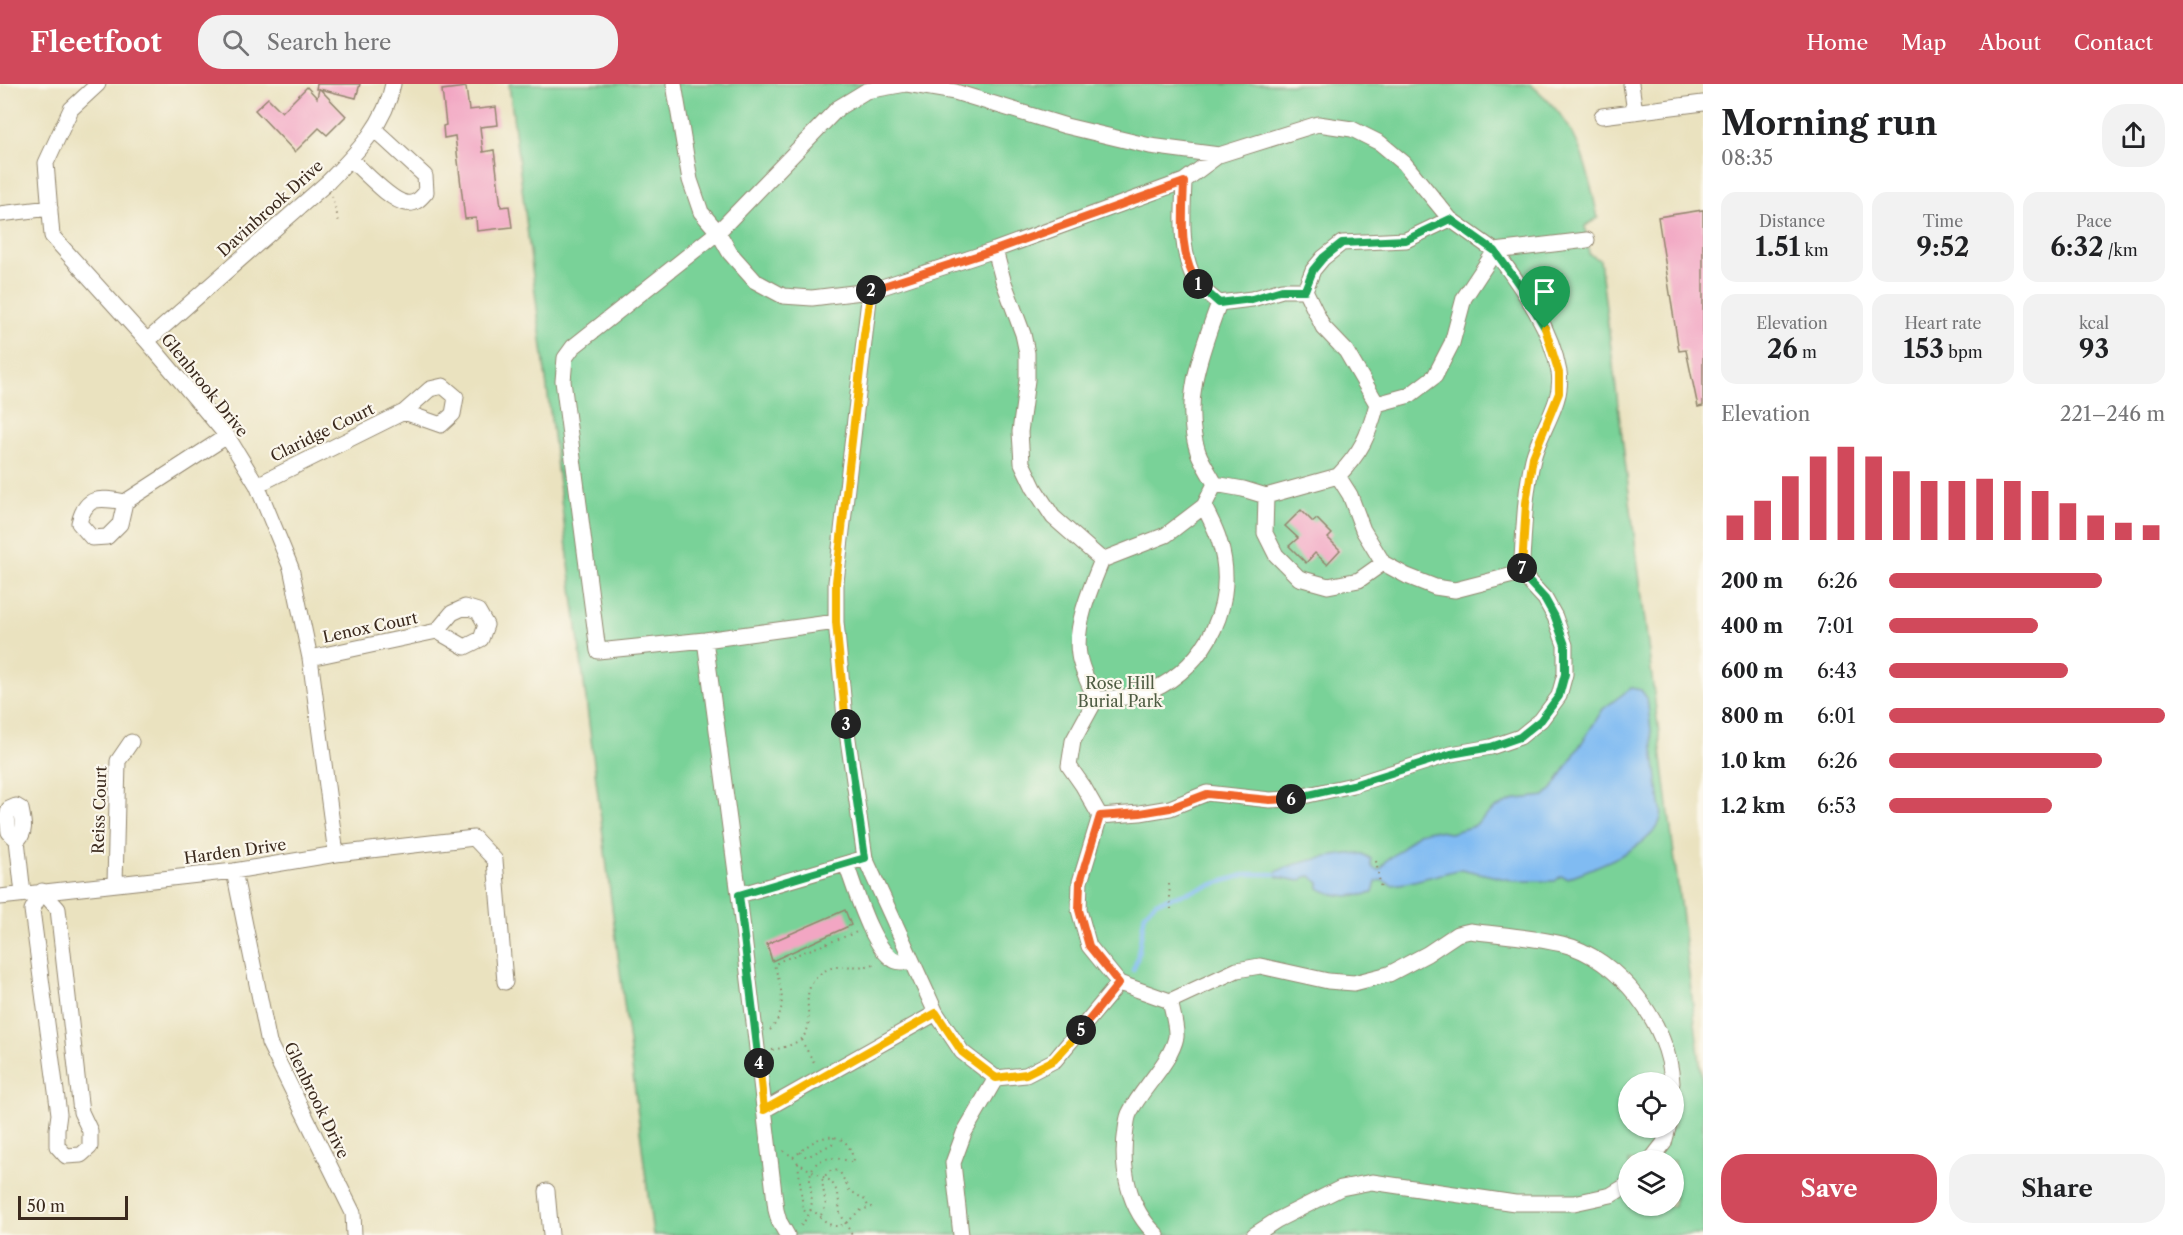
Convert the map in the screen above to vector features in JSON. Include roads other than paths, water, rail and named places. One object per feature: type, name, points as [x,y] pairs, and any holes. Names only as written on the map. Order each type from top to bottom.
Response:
[{"type":"street","name":"Glenbrook Drive","points":[[98,84],[71,109],[46,163],[52,236],[147,341],[227,436],[257,485],[291,568],[310,658],[336,854]]},
{"type":"street","name":"Davinbrook Drive","points":[[147,341],[328,182],[375,130],[390,98],[393,84]]},
{"type":"street","points":[[674,84],[690,180],[701,212],[718,232],[730,253],[755,281],[783,296],[812,298],[870,291],[995,250],[1184,182],[1219,155],[1318,124],[1352,129],[1380,142],[1404,163],[1450,219],[1495,251],[1522,289],[1545,328],[1559,373],[1559,393],[1533,457],[1526,503],[1521,573],[1545,599],[1555,617],[1565,645],[1565,674],[1559,696],[1541,720],[1520,737],[1491,747],[1451,754],[1353,785],[1290,799],[1270,800],[1207,794],[1170,808],[1100,816]]},
{"type":"street","points":[[836,622],[705,640],[598,651],[563,381],[565,358],[573,347],[718,232],[838,108],[866,91],[906,84],[955,92],[1066,126],[1150,146],[1219,155]]},
{"type":"street","points":[[1631,84],[1635,112]]},
{"type":"street","points":[[1602,116],[1703,103]]},
{"type":"street","points":[[350,159],[394,198],[407,204],[420,200],[426,192],[425,176],[375,130]]},
{"type":"street","points":[[1184,182],[1182,225],[1187,258],[1196,282],[1219,303],[1252,299],[1282,290],[1305,290]]},
{"type":"street","points":[[0,214],[50,208]]},
{"type":"street","points":[[1305,290],[1318,264],[1342,243],[1406,240],[1450,219]]},
{"type":"street","points":[[1377,404],[1410,396],[1435,376],[1452,343],[1464,298],[1495,251],[1587,240]]},
{"type":"street","points":[[995,250],[1003,280],[1023,334],[1027,353],[1027,380],[1020,432],[1022,464],[1053,517],[1102,560]]},
{"type":"street","points":[[1215,484],[1266,496],[1338,476],[1354,460],[1367,438],[1377,404],[1346,351],[1323,327],[1305,290]]},
{"type":"street","points":[[870,291],[836,582],[836,622],[845,718],[865,858],[936,1013],[962,1052],[996,1078],[1026,1074],[1054,1060],[1119,983]]},
{"type":"street","points":[[1215,484],[1198,453],[1192,425],[1193,388],[1199,358],[1219,303]]},
{"type":"street","name":"Claridge Court","points":[[257,485],[404,412]]},
{"type":"street","points":[[125,502],[227,436]]},
{"type":"street","points":[[1338,476],[1350,495],[1363,530],[1383,563],[1407,576],[1435,587],[1455,590],[1521,573]]},
{"type":"street","points":[[1096,699],[1079,657],[1078,638],[1088,597],[1102,560],[1166,535],[1204,506],[1215,484]]},
{"type":"street","points":[[1266,496],[1265,533],[1276,555],[1299,578],[1328,586],[1359,580],[1383,563]]},
{"type":"street","points":[[1096,699],[1131,696],[1150,691],[1172,679],[1195,660],[1212,635],[1225,589],[1224,561],[1219,539],[1204,506]]},
{"type":"street","name":"Lenox Court","points":[[310,658],[437,631]]},
{"type":"street","points":[[705,640],[739,895],[776,1210],[779,1221],[791,1233]]},
{"type":"street","points":[[1096,699],[1073,741],[1069,766],[1100,816],[1080,882],[1079,910],[1089,946],[1119,983],[1170,1001],[1237,970],[1260,966],[1328,981],[1354,983],[1389,974],[1427,954],[1457,934],[1470,931],[1562,944],[1587,953],[1606,964],[1648,1010],[1664,1044],[1672,1072]]},
{"type":"street","name":"Reiss Court","points":[[115,884],[118,760],[131,742]]},
{"type":"street","name":"Harden Drive","points":[[0,897],[234,871],[336,854],[474,838],[495,860],[506,982]]},
{"type":"street","points":[[17,840],[23,894]]},
{"type":"street","points":[[739,895],[865,858]]},
{"type":"street","points":[[846,864],[869,927],[887,955],[896,962],[912,962]]},
{"type":"street","name":"Glenbrook Drive","points":[[234,871],[269,1043],[353,1213],[354,1235]]},
{"type":"street","points":[[42,891],[58,909],[81,1112],[90,1131],[90,1147],[81,1155],[66,1156],[57,1146],[59,1114],[32,910],[42,891]]},
{"type":"street","points":[[1157,1235],[1146,1225],[1129,1191],[1123,1150],[1129,1114],[1168,1057],[1176,1036],[1170,1001]]},
{"type":"street","points":[[764,1110],[936,1013]]},
{"type":"street","points":[[957,1234],[953,1163],[964,1133],[996,1078]]},
{"type":"street","points":[[1254,1235],[1277,1220],[1341,1188],[1372,1182],[1515,1203],[1574,1203],[1611,1195],[1618,1191]]},
{"type":"street","points":[[548,1191],[551,1235]]},
{"type":"water","points":[[1631,688],[1641,690],[1647,698],[1661,817],[1655,830],[1644,841],[1612,860],[1567,878],[1561,876],[1555,881],[1515,881],[1461,869],[1392,885],[1381,880],[1376,882],[1373,893],[1353,896],[1331,894],[1319,888],[1319,883],[1311,876],[1300,881],[1278,877],[1274,874],[1303,862],[1355,854],[1363,854],[1371,859],[1374,869],[1380,870],[1387,860],[1418,833],[1432,830],[1450,833],[1474,826],[1495,808],[1517,799],[1545,796],[1553,788],[1603,709]]},
{"type":"waterway","points":[[1133,970],[1137,960],[1145,913],[1156,902],[1247,874],[1274,874]]},
{"type":"park label","name":"Rose Hill Burial Park","points":[[1120,692]]}]
